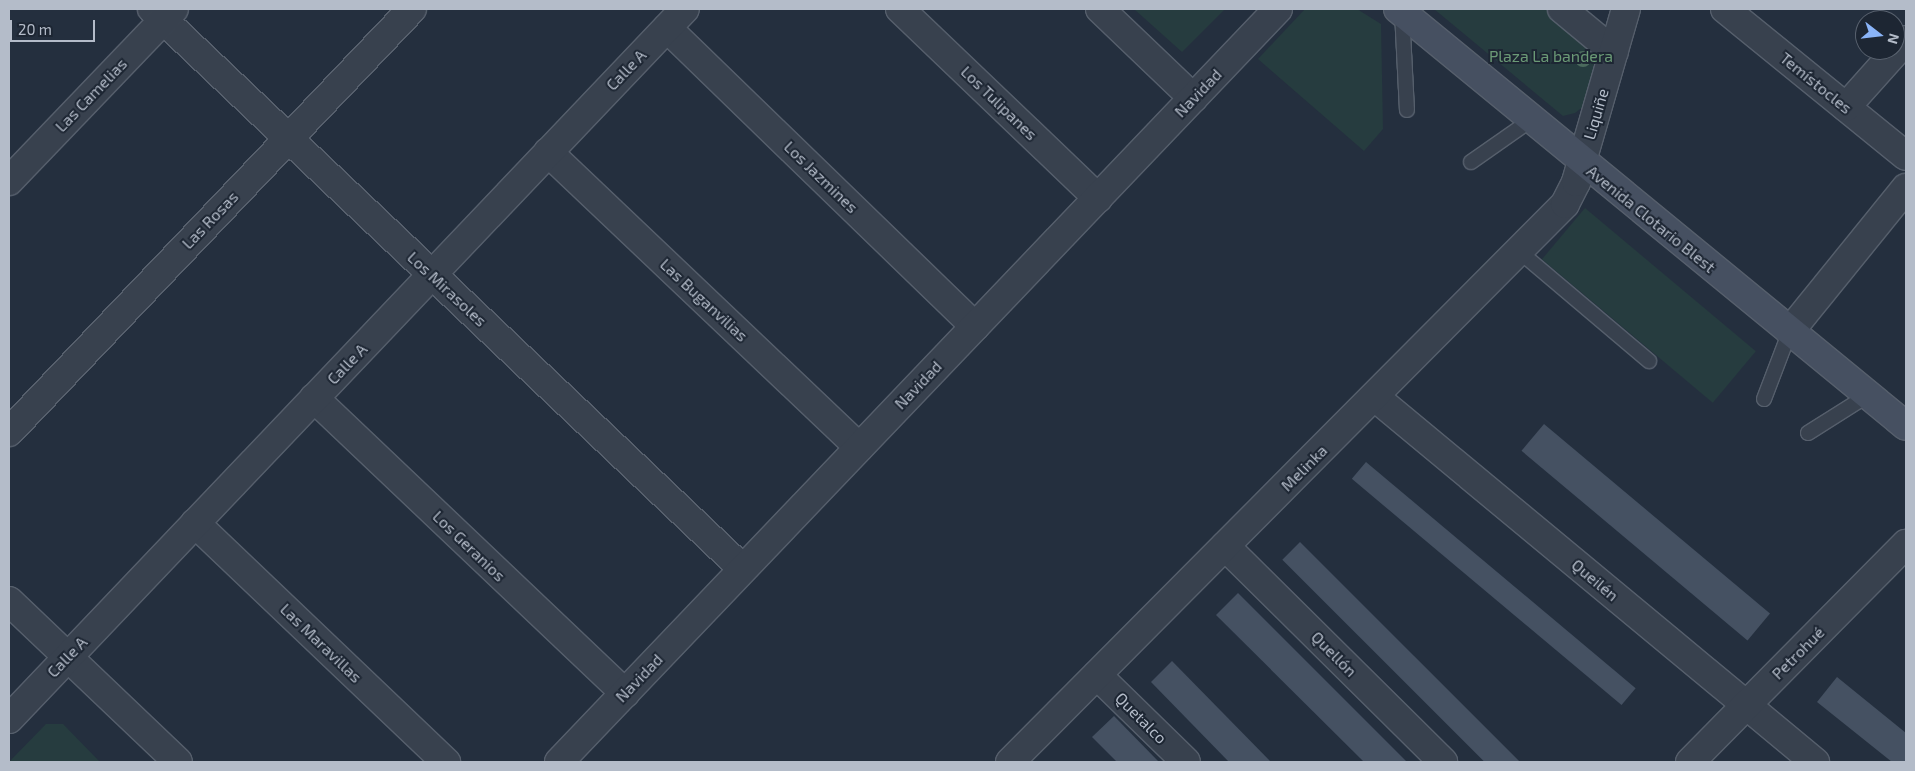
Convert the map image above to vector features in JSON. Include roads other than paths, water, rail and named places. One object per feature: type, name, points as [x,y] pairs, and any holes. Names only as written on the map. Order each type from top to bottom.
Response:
[{"type":"main road","name":"Avenida Clotario Blest","points":[[1400,10],[1582,162],[1906,426]]},
{"type":"street","name":"Las Rosas","points":[[9,432],[412,9]]},
{"type":"street","name":"Los Tulipanes","points":[[900,9],[1098,198]]},
{"type":"street","points":[[1100,9],[1193,98]]},
{"type":"street","name":"Navidad","points":[[559,762],[1278,9]]},
{"type":"street","points":[[1562,9],[1614,52]]},
{"type":"street","name":"Liquiñe","points":[[1582,162],[1626,9]]},
{"type":"street","name":"Temístocles","points":[[1725,9],[1906,156]]},
{"type":"street","name":"Los Mirasoles","points":[[163,12],[288,138],[743,570]]},
{"type":"street","name":"Las Camelias","points":[[9,181],[163,12]]},
{"type":"street","name":"Calle A","points":[[9,719],[676,18]]},
{"type":"street","name":"Los Jazmines","points":[[676,18],[975,326]]},
{"type":"street","points":[[1846,107],[1906,40]]},
{"type":"street","name":"Las Buganvilias","points":[[548,152],[859,447]]},
{"type":"street","name":"Melinka","points":[[1010,762],[1520,252],[1564,204],[1582,162]]},
{"type":"street","points":[[1790,331],[1906,188]]},
{"type":"street","name":"Queilén","points":[[1375,397],[1815,762]]},
{"type":"street","name":"Los Geranios","points":[[314,398],[625,693]]},
{"type":"street","name":"Las Maravillas","points":[[195,523],[446,762]]},
{"type":"street","name":"Quellón","points":[[1225,546],[1443,762]]},
{"type":"street","name":"Petrohué","points":[[1690,762],[1903,553]]},
{"type":"street","points":[[9,601],[178,762]]},
{"type":"street","name":"Quetalco","points":[[1097,675],[1186,762]]},
{"type":"lane","points":[[1400,10],[1408,110]]},
{"type":"lane","points":[[1471,162],[1531,120]]},
{"type":"lane","points":[[1520,252],[1649,361]]},
{"type":"lane","points":[[1764,398],[1790,331]]},
{"type":"lane","points":[[1808,434],[1868,395]]},
{"type":"park label","name":"Plaza La bandera","points":[[1551,56]]}]
